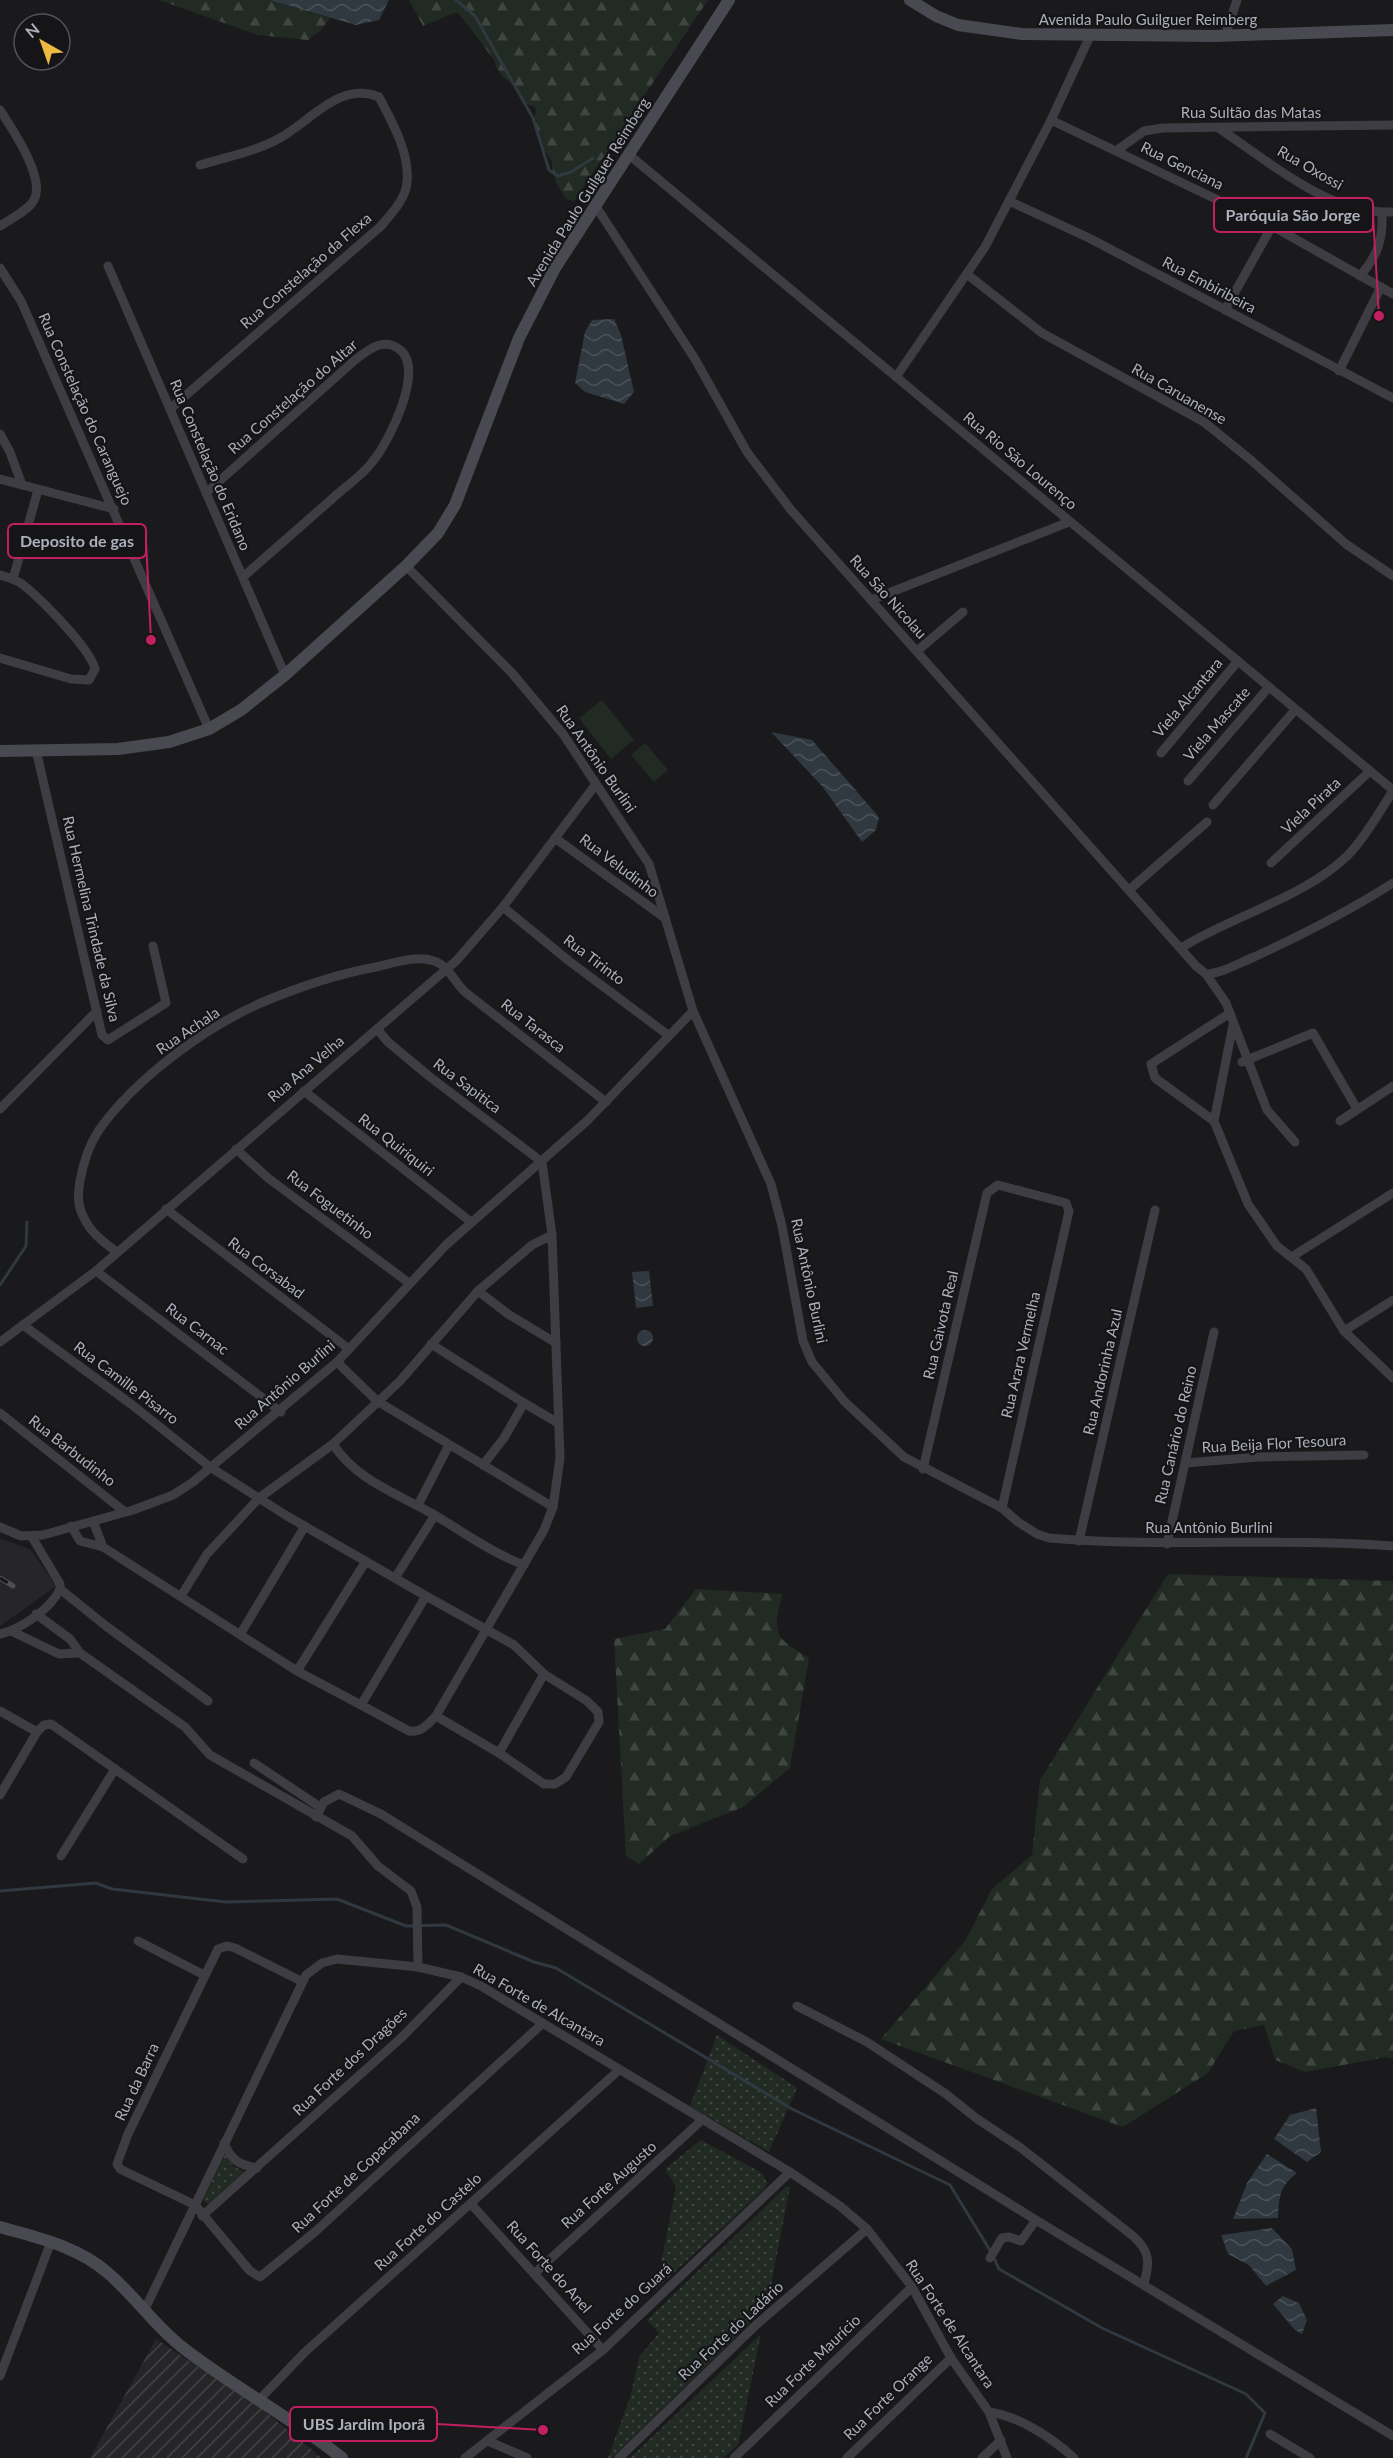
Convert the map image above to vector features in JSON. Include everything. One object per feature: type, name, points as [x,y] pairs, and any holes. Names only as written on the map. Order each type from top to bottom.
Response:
[{"type":"main road","name":"Avenida Paulo Guilguer Reimberg","points":[[0,751],[118,749],[170,742],[209,729],[241,710],[285,675],[406,566],[438,533],[455,505],[519,338],[555,268],[729,0]]},
{"type":"main road","name":"Avenida Paulo Guilguer Reimberg","points":[[910,0],[936,16],[958,25],[1022,34],[1225,36],[1393,30]]},
{"type":"main road","points":[[0,2227],[51,2242],[88,2258],[108,2273],[181,2346],[259,2400],[288,2417],[342,2458]]},
{"type":"street","points":[[1225,36],[1237,0]]},
{"type":"street","points":[[896,377],[968,275],[1051,120],[1090,36]]},
{"type":"street","name":"Rua Constelação da Flexa","points":[[170,409],[381,226],[398,206],[407,183],[405,161],[399,138],[379,97],[366,92],[348,93],[279,139],[200,165]]},
{"type":"street","points":[[0,110],[18,138],[32,167],[36,188],[34,200],[0,226]]},
{"type":"street","name":"Rua Genciana","points":[[1051,120],[1272,226],[1393,294]]},
{"type":"street","name":"Rua Sultão das Matas","points":[[1116,151],[1144,131],[1163,128],[1393,125]]},
{"type":"street","name":"Rua Oxossi","points":[[1220,129],[1335,201],[1382,213],[1393,212]]},
{"type":"street","name":"Rua Rio São Lourenço","points":[[627,154],[1393,790]]},
{"type":"street","name":"Rua Embiribeira","points":[[1009,201],[1089,238],[1393,398]]},
{"type":"street","name":"Rua São Nicolau","points":[[595,205],[695,359],[747,452],[791,510],[1206,974],[1230,1013],[1233,1025]]},
{"type":"street","points":[[1360,276],[1382,242],[1382,213]]},
{"type":"street","points":[[1225,310],[1272,226]]},
{"type":"street","name":"Rua Constelação do Eridano","points":[[108,266],[285,675]]},
{"type":"street","name":"Rua Constelação do Caranguejo","points":[[0,268],[21,301],[209,729]]},
{"type":"street","name":"Rua Caruanense","points":[[968,275],[1042,333],[1204,422],[1252,460],[1346,544],[1393,576]]},
{"type":"street","points":[[1339,371],[1381,287]]},
{"type":"street","name":"Rua Constelação do Altar","points":[[206,493],[355,360],[373,347],[382,344],[395,346],[405,353],[408,364],[399,416],[372,463],[243,577]]},
{"type":"street","points":[[0,434],[10,452],[22,485]]},
{"type":"street","points":[[0,479],[114,509]]},
{"type":"street","points":[[13,579],[38,490]]},
{"type":"street","points":[[871,600],[993,550],[1069,522]]},
{"type":"street","name":"Rua Antônio Burlini","points":[[406,566],[512,672],[563,734],[648,864],[693,1011],[771,1184],[782,1226],[803,1341],[812,1362],[823,1378],[882,1438],[924,1469],[1002,1508],[1037,1534],[1079,1541],[1167,1544],[1315,1542],[1393,1546]]},
{"type":"street","points":[[0,574],[13,579],[41,602],[85,649],[94,662],[94,675],[89,680],[71,679],[0,658]]},
{"type":"street","points":[[917,651],[963,612]]},
{"type":"street","name":"Viela Alcantara","points":[[1161,753],[1238,661]]},
{"type":"street","name":"Viela Mascate","points":[[1188,781],[1269,687]]},
{"type":"street","points":[[1213,805],[1295,710]]},
{"type":"street","name":"Rua Hermelina Trindade da Silva","points":[[36,750],[102,1035],[108,1040],[163,1006],[166,998],[153,946]]},
{"type":"street","name":"Viela Pirata","points":[[1271,863],[1370,771]]},
{"type":"street","name":"Rua Ana Velha","points":[[0,1342],[96,1271],[448,969],[503,907],[596,784]]},
{"type":"street","points":[[1181,948],[1299,889],[1340,862],[1353,850],[1393,790]]},
{"type":"street","points":[[1129,890],[1207,822]]},
{"type":"street","name":"Rua Veludinho","points":[[555,838],[665,918]]},
{"type":"street","points":[[1206,974],[1221,971],[1332,919],[1393,883]]},
{"type":"street","name":"Rua Tirinto","points":[[503,907],[668,1035]]},
{"type":"street","name":"Rua Achala","points":[[117,1252],[95,1235],[83,1216],[77,1197],[83,1163],[98,1132],[136,1088],[182,1051],[261,1003],[347,972],[419,958],[434,961],[448,969]]},
{"type":"street","name":"Rua Tarasca","points":[[448,969],[465,992],[606,1102]]},
{"type":"street","points":[[1,1106],[98,1011]]},
{"type":"street","name":"Rua Antônio Burlini","points":[[32,1537],[125,1512],[173,1495],[280,1412],[337,1362],[409,1283],[471,1222],[542,1162],[606,1102],[693,1011]]},
{"type":"street","points":[[1230,1013],[1151,1064],[1155,1078],[1214,1121],[1248,1204],[1277,1245],[1306,1269],[1344,1331],[1393,1378]]},
{"type":"street","points":[[1214,1121],[1233,1025]]},
{"type":"street","points":[[1233,1025],[1267,1110],[1295,1142]]},
{"type":"street","name":"Rua Sapitica","points":[[377,1029],[413,1063],[542,1162]]},
{"type":"street","points":[[1246,1060],[1313,1033],[1357,1109]]},
{"type":"street","points":[[1340,1121],[1393,1086]]},
{"type":"street","name":"Rua Quiriquiri","points":[[304,1091],[471,1222]]},
{"type":"street","name":"Rua Foguetinho","points":[[236,1149],[268,1178],[409,1283]]},
{"type":"street","points":[[70,1526],[80,1541],[103,1547],[241,1633],[297,1671],[409,1731],[416,1732],[423,1728],[436,1716],[486,1631],[524,1565],[553,1507],[560,1458],[552,1235],[542,1162]]},
{"type":"street","name":"Rua Gaivota Real","points":[[924,1469],[990,1189],[998,1185],[1066,1203],[1069,1208]]},
{"type":"street","points":[[1293,1256],[1393,1193]]},
{"type":"street","name":"Rua Arara Vermelha","points":[[1002,1508],[1069,1208]]},
{"type":"street","name":"Rua Corsabad","points":[[166,1209],[349,1349]]},
{"type":"street","name":"Rua Andorinha Azul","points":[[1079,1541],[1155,1210]]},
{"type":"street","points":[[181,1596],[207,1554],[259,1498],[333,1444],[399,1381],[478,1291],[532,1245],[552,1235]]},
{"type":"street","name":"Rua Carnac","points":[[96,1271],[280,1412]]},
{"type":"street","points":[[478,1291],[508,1314],[556,1343]]},
{"type":"street","points":[[1344,1331],[1393,1300]]},
{"type":"street","name":"Rua Camille Pisarro","points":[[23,1325],[131,1404],[210,1467],[305,1527],[514,1645],[544,1674],[587,1701],[598,1712],[599,1722],[566,1777],[555,1784],[544,1784],[500,1753]]},
{"type":"street","name":"Rua Canário do Reino","points":[[1167,1544],[1214,1332]]},
{"type":"street","points":[[430,1344],[558,1423]]},
{"type":"street","points":[[337,1362],[377,1401],[553,1507]]},
{"type":"street","points":[[483,1465],[504,1438],[524,1403]]},
{"type":"street","name":"Rua Barbudinho","points":[[0,1413],[125,1512]]},
{"type":"street","points":[[333,1444],[354,1467],[382,1487],[435,1515],[494,1553],[524,1565]]},
{"type":"street","points":[[418,1505],[449,1444]]},
{"type":"street","name":"Rua Beija Flor Tesoura","points":[[1186,1463],[1259,1457],[1365,1455]]},
{"type":"street","points":[[395,1578],[435,1515]]},
{"type":"street","points":[[93,1521],[103,1547]]},
{"type":"street","points":[[0,1527],[11,1534],[32,1537],[60,1584],[60,1589],[208,1701]]},
{"type":"street","points":[[241,1633],[305,1527]]},
{"type":"street","points":[[297,1671],[366,1561]]},
{"type":"street","points":[[0,1634],[11,1631],[36,1614],[60,1589]]},
{"type":"street","points":[[361,1705],[426,1596]]},
{"type":"street","points":[[36,1614],[70,1639],[80,1653],[185,1727],[210,1755],[318,1812]]},
{"type":"street","points":[[11,1631],[59,1654],[80,1653]]},
{"type":"street","points":[[436,1716],[500,1753],[544,1674]]},
{"type":"street","points":[[0,1711],[37,1732]]},
{"type":"street","points":[[0,1795],[37,1732],[44,1725],[51,1724],[243,1859]]},
{"type":"street","points":[[254,1763],[352,1836],[378,1866],[411,1891],[417,1907],[418,1967]]},
{"type":"street","points":[[61,1856],[115,1769]]},
{"type":"street","points":[[318,1812],[330,1796],[339,1794],[381,1814],[1036,2220],[1144,2283],[1393,2436]]},
{"type":"street","points":[[138,1941],[204,1975]]},
{"type":"street","name":"Rua da Barra","points":[[195,2205],[120,2169],[117,2164],[128,2134],[218,1948],[227,1946],[235,1948],[301,1981]]},
{"type":"street","name":"Rua Forte de Alcantara","points":[[144,2311],[301,1981],[321,1963],[337,1959],[418,1967],[461,1977],[543,2023],[790,2172],[840,2206],[867,2229],[912,2287],[951,2358],[989,2412],[1007,2458]]},
{"type":"street","name":"Rua Forte dos Dragões","points":[[202,2217],[400,2038],[461,1977]]},
{"type":"street","points":[[797,2006],[867,2042],[946,2094],[1133,2236],[1146,2250],[1148,2257],[1144,2283]]},
{"type":"street","name":"Rua Forte de Copacabana","points":[[195,2205],[202,2217],[250,2271],[256,2276],[263,2277],[543,2023]]},
{"type":"street","name":"Rua Forte do Castelo","points":[[259,2400],[304,2353],[619,2070]]},
{"type":"street","name":"Rua Forte Augusto","points":[[535,2273],[703,2119]]},
{"type":"street","points":[[224,2143],[233,2160],[243,2166],[257,2168]]},
{"type":"street","name":"Rua Forte do Guará","points":[[465,2458],[603,2350],[790,2172]]},
{"type":"street","name":"Rua Forte do Anel","points":[[471,2204],[603,2350]]},
{"type":"street","points":[[990,2258],[1002,2238],[1009,2237],[1021,2241],[1036,2220]]},
{"type":"street","name":"Rua Forte do Ladário","points":[[619,2458],[756,2325],[867,2229]]},
{"type":"street","points":[[0,2376],[51,2242]]},
{"type":"street","name":"Rua Forte Maurício","points":[[734,2458],[912,2287]]},
{"type":"street","name":"Rua Forte Orange","points":[[847,2458],[951,2358]]},
{"type":"street","points":[[989,2412],[1004,2414],[1043,2435],[1074,2458]]},
{"type":"street","points":[[1270,2434],[1310,2458]]},
{"type":"street","points":[[982,2458],[1001,2440]]},
{"type":"street","points":[[488,2441],[527,2458]]},
{"type":"shaded area","points":[[0,1538],[31,1550],[56,1586],[0,1626]]},
{"type":"shaded area","points":[[156,2339],[262,2409],[322,2458],[90,2458]]},
{"type":"green space","points":[[159,0],[269,0],[330,18],[320,31],[308,40],[258,35]]},
{"type":"green space","points":[[409,0],[708,0],[574,201],[566,199],[555,181],[551,159],[542,146],[535,129],[535,107],[524,103],[513,84],[503,77],[495,61],[460,15],[457,12],[423,26]]},
{"type":"green space","points":[[602,700],[634,740],[611,759],[579,718]]},
{"type":"green space","points":[[645,743],[668,770],[654,782],[631,755]]},
{"type":"green space","points":[[1168,1574],[1393,1581],[1393,2059],[1387,2057],[1305,2072],[1275,2060],[1264,2025],[1234,2031],[1208,2073],[1123,2127],[881,2039],[965,1941],[992,1889],[1032,1855],[1040,1780]]},
{"type":"green space","points":[[696,1589],[782,1594],[777,1618],[779,1633],[788,1644],[809,1658],[790,1768],[743,1807],[670,1836],[639,1864],[626,1856],[614,1639],[665,1629]]},
{"type":"green space","points":[[717,2035],[797,2088],[769,2152],[690,2106]]},
{"type":"green space","points":[[701,2140],[762,2173],[767,2183],[765,2188],[656,2289],[676,2187],[665,2169]]},
{"type":"green space","points":[[225,2154],[234,2166],[248,2172],[209,2205],[203,2200]]},
{"type":"green space","points":[[786,2187],[790,2187],[767,2306],[612,2458],[608,2458],[631,2394],[639,2357],[659,2333],[647,2320]]},
{"type":"green space","points":[[761,2334],[738,2445],[724,2458],[630,2458]]},
{"type":"water","points":[[269,0],[389,0],[379,20],[356,25]]},
{"type":"water","points":[[614,319],[621,335],[634,392],[624,404],[585,392],[575,383],[585,332],[592,320]]},
{"type":"water","points":[[771,732],[812,740],[879,817],[876,830],[862,842],[822,786]]},
{"type":"water","points":[[649,1271],[653,1306],[636,1308],[632,1272]]},
{"type":"water","points":[[645,1330],[651,1332],[653,1338],[651,1344],[645,1346],[639,1344],[637,1338],[639,1332]]},
{"type":"water","points":[[1316,2108],[1321,2152],[1307,2162],[1274,2139],[1290,2115]]},
{"type":"water","points":[[1267,2154],[1297,2173],[1284,2187],[1278,2218],[1233,2219],[1247,2183]]},
{"type":"water","points":[[1272,2228],[1292,2249],[1296,2270],[1266,2286],[1249,2265],[1228,2254],[1221,2235]]},
{"type":"water","points":[[1283,2296],[1299,2303],[1307,2320],[1302,2334],[1295,2330],[1273,2304]]},
{"type":"waterway","points":[[456,0],[475,16],[533,118],[549,170],[558,176],[571,172],[593,158]]},
{"type":"waterway","points":[[0,1285],[26,1246],[27,1222]]},
{"type":"waterway","points":[[0,1891],[96,1883],[112,1889],[226,1902],[337,1899],[406,1926],[446,1925],[534,1962],[556,1968],[792,2109],[950,2185],[991,2252]]},
{"type":"waterway","points":[[994,2258],[999,2269],[1102,2328],[1246,2394],[1265,2413],[1246,2458]]},
{"type":"railway","points":[[0,1578],[13,1586]]},
{"type":"place","name":"Paróquia São Jorge","points":[[1379,316]]},
{"type":"place","name":"Deposito de gas","points":[[151,640]]},
{"type":"place","name":"UBS Jardim Iporã","points":[[543,2430]]}]
